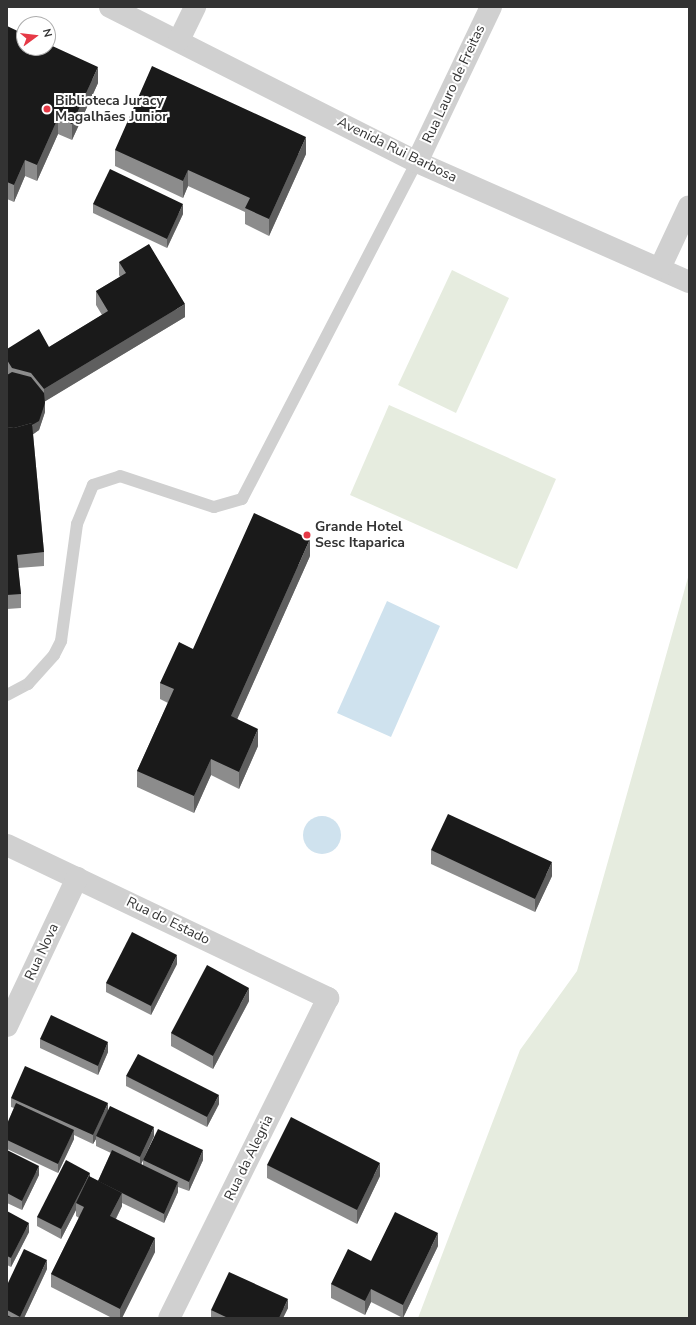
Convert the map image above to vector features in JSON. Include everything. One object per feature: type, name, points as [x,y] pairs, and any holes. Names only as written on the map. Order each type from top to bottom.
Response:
[{"type":"street","name":"Avenida Rui Barbosa","points":[[110,7],[179,40],[417,162],[689,282]]},
{"type":"street","points":[[179,40],[195,7]]},
{"type":"street","name":"Rua Lauro de Freitas","points":[[417,162],[491,7]]},
{"type":"street","points":[[660,268],[689,206]]},
{"type":"street","name":"Rua do Estado","points":[[7,845],[328,998]]},
{"type":"street","name":"Rua Nova","points":[[7,1026],[77,878]]},
{"type":"street","name":"Rua da Alegria","points":[[169,1318],[328,998]]},
{"type":"lane","points":[[7,695],[28,684],[54,655],[61,641],[77,524],[93,485],[120,476],[214,507],[242,499],[417,162]]},
{"type":"shaded area","points":[[452,270],[509,298],[456,413],[398,385]]},
{"type":"shaded area","points":[[389,405],[556,479],[517,569],[350,495]]},
{"type":"shaded area","points":[[689,574],[689,1318],[418,1318],[520,1050],[577,971]]},
{"type":"water","points":[[387,601],[440,626],[391,737],[337,713]]},
{"type":"water","points":[[322,816],[332,819],[338,825],[341,835],[338,845],[332,851],[322,854],[312,851],[306,845],[303,835],[306,825],[312,819]]},
{"type":"building","name":"Biblioteca Juracy Magalhães Junior","points":[[7,26],[16,30],[16,56],[56,56],[56,48],[98,67],[72,124],[58,118],[37,165],[25,160],[14,185],[7,182]]},
{"type":"building","points":[[152,66],[306,137],[269,219],[245,208],[250,198],[188,170],[183,181],[115,150]]},
{"type":"building","points":[[110,169],[183,204],[167,239],[93,204]]},
{"type":"building","points":[[149,244],[185,304],[44,389],[31,373],[12,368],[7,360],[7,349],[39,329],[49,347],[108,311],[96,291],[126,273],[119,262]]},
{"type":"building","points":[[12,372],[31,377],[44,393],[45,403],[39,421],[32,425],[32,423],[14,428],[7,427],[7,375]]},
{"type":"building","points":[[32,423],[44,552],[17,555],[21,594],[7,595],[7,427],[14,428]]},
{"type":"building","points":[[254,513],[310,539],[231,716],[258,729],[239,772],[211,759],[194,796],[137,771],[174,689],[160,683],[179,642],[193,649]]},
{"type":"building","points":[[448,814],[552,862],[535,899],[431,850]]},
{"type":"building","points":[[132,932],[177,955],[151,1006],[106,983]]},
{"type":"building","points":[[207,965],[249,988],[213,1056],[171,1033]]},
{"type":"building","points":[[51,1015],[108,1042],[98,1066],[40,1039]]},
{"type":"building","points":[[138,1054],[219,1095],[207,1117],[126,1076]]},
{"type":"building","points":[[25,1066],[108,1103],[93,1135],[11,1098]]},
{"type":"building","points":[[16,1103],[74,1130],[58,1164],[7,1140],[7,1124]]},
{"type":"building","points":[[110,1106],[154,1127],[140,1157],[96,1136]]},
{"type":"building","points":[[291,1117],[380,1163],[357,1210],[267,1165]]},
{"type":"building","points":[[158,1129],[203,1150],[189,1182],[143,1160]]},
{"type":"building","points":[[7,1150],[39,1166],[22,1201],[7,1193]]},
{"type":"building","points":[[112,1150],[178,1182],[164,1214],[98,1181]]},
{"type":"building","points":[[66,1160],[90,1173],[61,1229],[37,1217]]},
{"type":"building","points":[[89,1176],[122,1193],[110,1216],[155,1238],[120,1309],[51,1274],[84,1207],[76,1203]]},
{"type":"building","points":[[7,1211],[29,1223],[11,1258],[7,1256]]},
{"type":"building","points":[[395,1212],[438,1233],[403,1305],[371,1289],[365,1301],[331,1284],[348,1249],[371,1261]]},
{"type":"building","points":[[24,1249],[47,1260],[20,1317],[7,1310],[7,1285]]},
{"type":"building","points":[[229,1272],[288,1299],[279,1318],[228,1318],[211,1310]]},
{"type":"place","name":"Biblioteca Juracy Magalhães Junior","points":[[47,109]]},
{"type":"place","name":"Grande Hotel Sesc Itaparica","points":[[307,535]]}]
